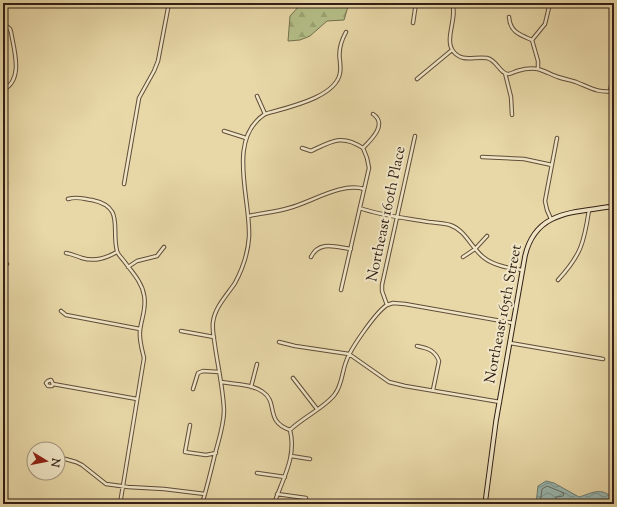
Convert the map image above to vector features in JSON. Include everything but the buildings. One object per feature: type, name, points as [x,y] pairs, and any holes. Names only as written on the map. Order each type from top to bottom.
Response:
[{"type":"street","points":[[124,184],[139,98],[158,61],[169,3]]},
{"type":"street","points":[[412,23],[416,3]]},
{"type":"street","points":[[452,3],[454,12],[450,43],[452,50],[462,58],[490,59],[494,61],[505,73],[511,97],[512,115]]},
{"type":"street","points":[[532,40],[545,24],[550,3]]},
{"type":"street","points":[[509,17],[510,23],[514,30],[532,40],[538,61],[538,69]]},
{"type":"street","points":[[3,23],[12,32],[16,68],[15,78],[3,90]]},
{"type":"street","points":[[202,504],[220,439],[224,417],[221,382],[214,336],[214,320],[216,312],[235,282],[243,262],[249,238],[249,216],[243,177],[246,138],[252,124],[258,118],[265,114],[312,99],[332,87],[339,77],[341,40],[346,32]]},
{"type":"street","points":[[417,79],[452,50]]},
{"type":"street","points":[[610,92],[614,68]]},
{"type":"street","points":[[505,73],[508,74],[528,69],[538,69],[576,82],[591,90],[599,92],[614,91]]},
{"type":"street","points":[[257,96],[265,114]]},
{"type":"street","points":[[363,148],[378,130],[378,120],[373,114]]},
{"type":"street","points":[[224,131],[246,138]]},
{"type":"street","name":"Northeast 160th Place","points":[[317,409],[335,395],[349,354],[372,322],[387,305],[382,291],[382,286],[415,136]]},
{"type":"street","points":[[557,138],[545,201],[551,219],[572,212],[614,206]]},
{"type":"street","points":[[302,148],[311,151],[326,144],[344,140],[354,142],[363,148],[367,158],[369,168],[341,290]]},
{"type":"street","points":[[482,157],[524,159],[552,165]]},
{"type":"street","points":[[249,216],[290,208],[345,188],[356,187],[364,189]]},
{"type":"street","points":[[68,199],[75,197],[97,201],[106,204],[112,210],[115,220],[117,252],[137,277],[146,302],[140,329],[144,358],[120,504]]},
{"type":"street","points":[[360,208],[450,225],[459,230],[483,257],[504,267],[523,270]]},
{"type":"street","points":[[558,280],[573,264],[579,254],[584,239],[589,210]]},
{"type":"street","name":"Northeast 165th Street","points":[[485,504],[500,402],[527,248],[532,236],[551,219]]},
{"type":"street","points":[[463,258],[475,249],[487,236]]},
{"type":"street","points":[[311,257],[313,251],[317,248],[325,246],[350,249]]},
{"type":"street","points":[[128,267],[137,261],[157,256],[164,247]]},
{"type":"street","points":[[66,253],[97,260],[108,257],[117,252]]},
{"type":"street","points":[[3,263],[7,264]]},
{"type":"street","points":[[387,305],[393,303],[405,304],[514,323]]},
{"type":"street","points":[[61,311],[66,315],[140,329]]},
{"type":"street","points":[[182,331],[214,336]]},
{"type":"street","points":[[278,342],[349,354],[390,382],[500,402]]},
{"type":"street","points":[[510,343],[603,359]]},
{"type":"street","points":[[417,346],[432,350],[439,361],[433,390]]},
{"type":"street","points":[[251,387],[257,364]]},
{"type":"street","points":[[193,389],[198,373],[203,371],[219,372]]},
{"type":"street","points":[[290,430],[297,422],[317,409],[293,378]]},
{"type":"street","points":[[221,382],[251,387],[262,391],[271,402],[275,419],[284,428],[290,430]]},
{"type":"street","points":[[53,384],[137,399]]},
{"type":"street","points":[[190,425],[186,452],[206,454],[216,453]]},
{"type":"street","points":[[274,504],[285,477],[291,456],[292,438],[290,430]]},
{"type":"street","points":[[291,456],[310,459]]},
{"type":"street","points":[[66,459],[82,465],[103,483],[123,487],[164,489],[205,494]]},
{"type":"street","points":[[257,473],[285,477]]},
{"type":"street","points":[[277,494],[306,498]]},
{"type":"green space","points":[[302,3],[349,3],[344,20],[327,21],[310,36],[300,40],[288,41],[290,16]]},
{"type":"water","points":[[546,481],[554,483],[579,497],[595,492],[606,493],[610,496],[611,504],[577,504],[572,501],[569,502],[559,499],[557,504],[536,504],[538,486]]}]
